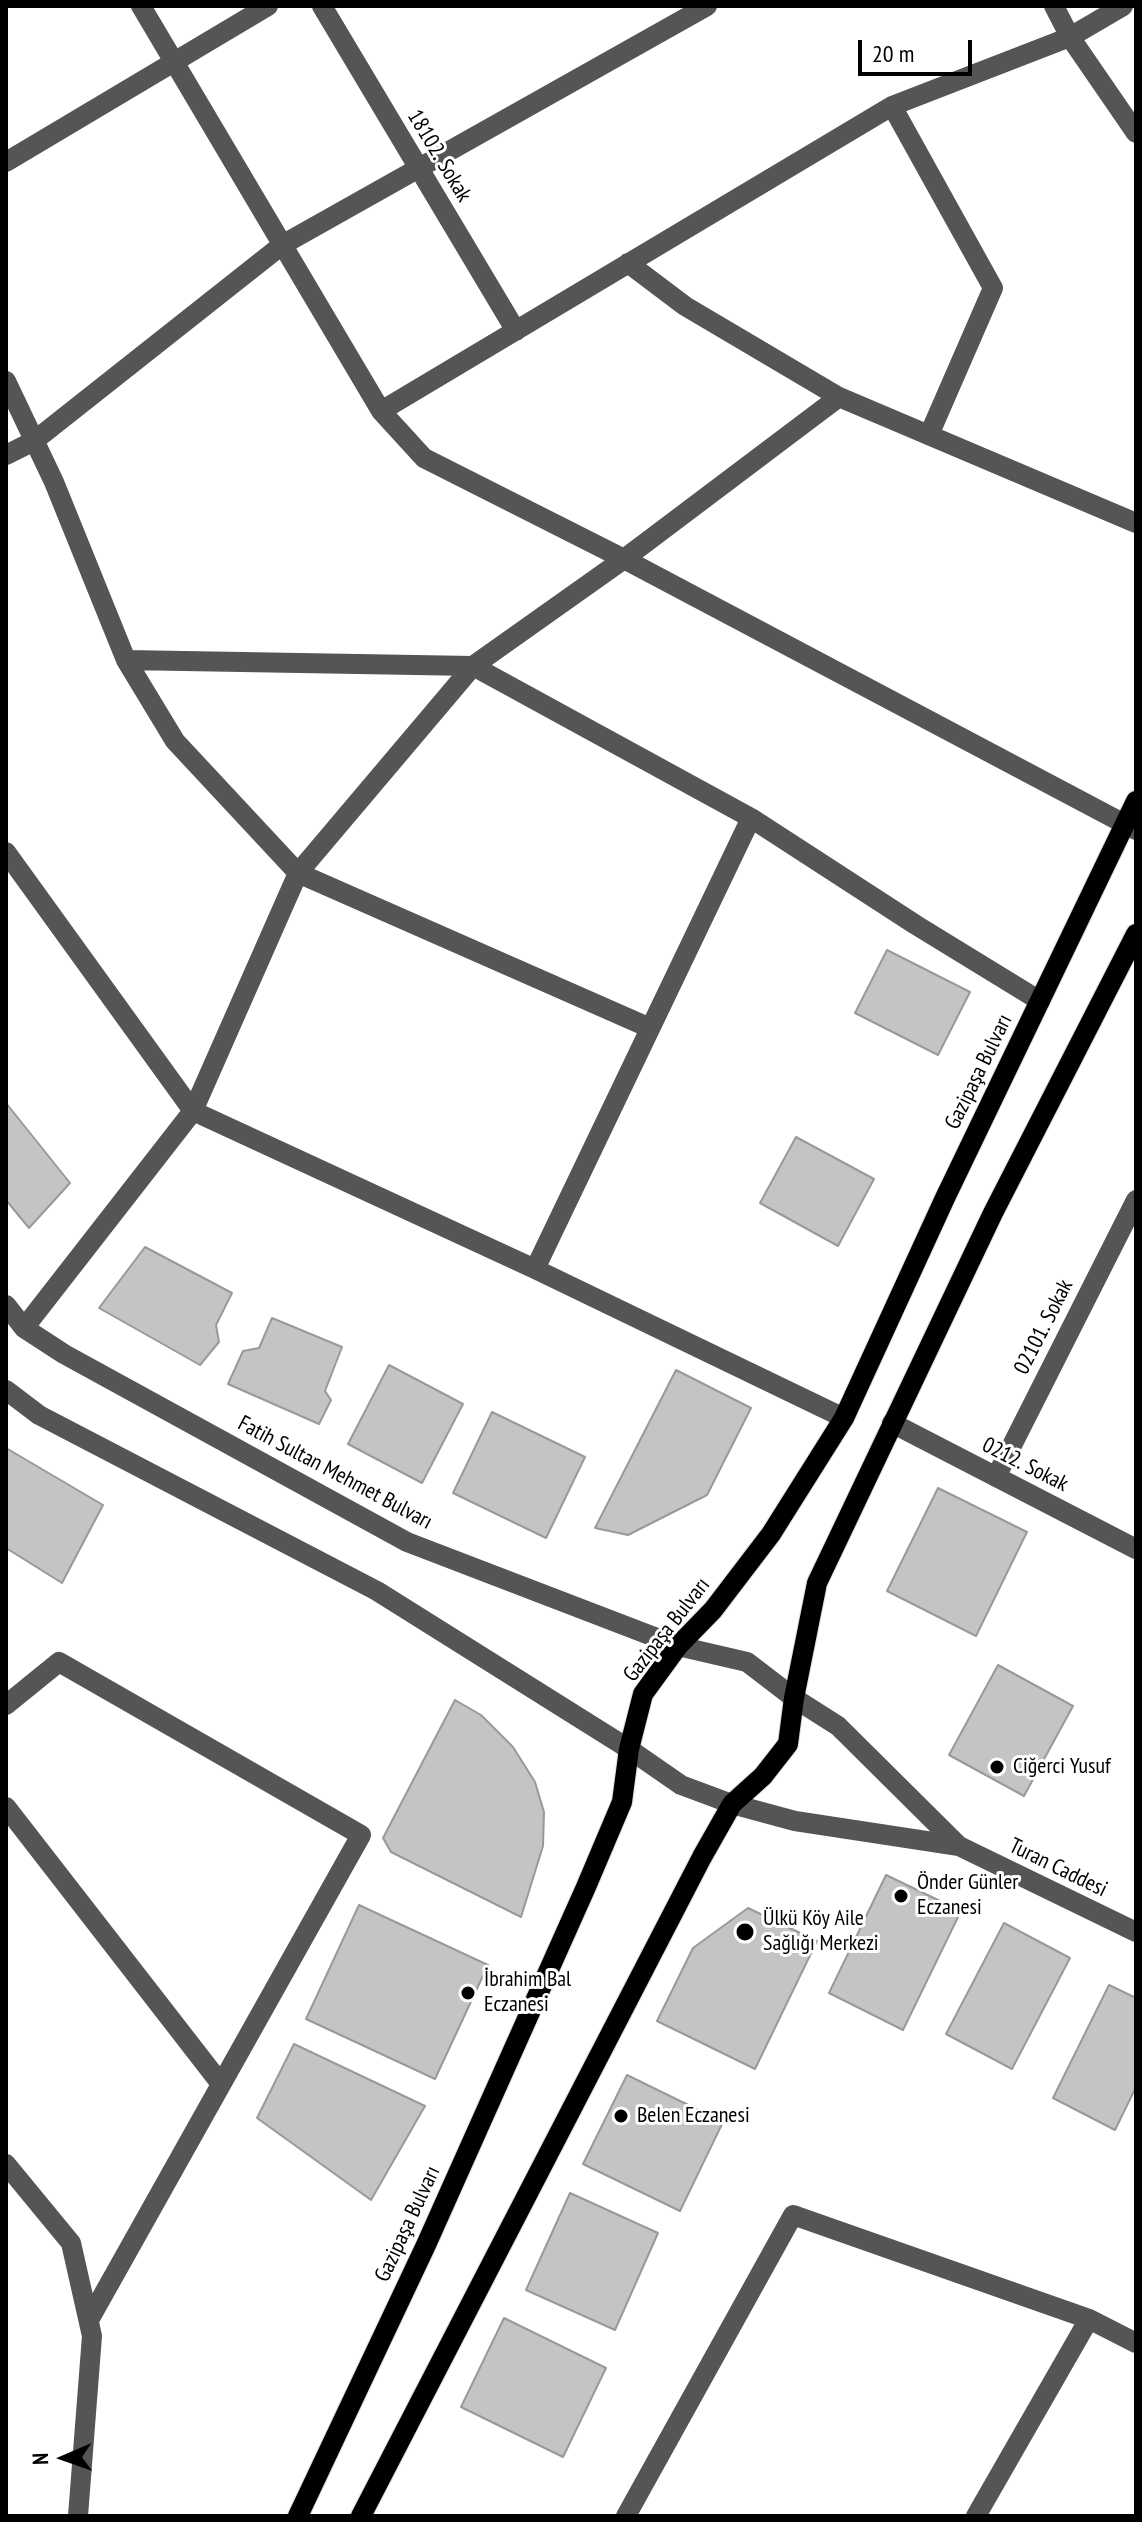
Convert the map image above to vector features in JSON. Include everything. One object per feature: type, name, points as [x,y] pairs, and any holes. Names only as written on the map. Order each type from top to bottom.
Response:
[{"type":"main road","name":"Gazipaşa Bulvarı","points":[[298,2516],[426,2245],[622,1802],[629,1749],[643,1694],[678,1646],[713,1610],[771,1534],[844,1418],[1040,1001],[1130,828],[1136,801]]},
{"type":"main road","points":[[361,2516],[732,1804],[763,1776],[788,1744],[817,1583],[993,1213],[1136,934]]},
{"type":"street","points":[[141,6],[381,411],[424,458],[624,559],[1130,828]]},
{"type":"street","points":[[6,162],[268,6]]},
{"type":"street","name":"18102. Sokak","points":[[322,6],[516,331]]},
{"type":"street","points":[[6,455],[34,441],[282,245],[707,6]]},
{"type":"street","points":[[1054,6],[1070,37],[1136,133]]},
{"type":"street","points":[[381,411],[892,106],[1070,37],[1123,6]]},
{"type":"street","points":[[892,106],[993,288],[929,435]]},
{"type":"street","points":[[628,263],[685,306],[839,397],[1136,523]]},
{"type":"street","points":[[6,381],[54,482],[126,660],[175,741],[298,873],[650,1028]]},
{"type":"street","points":[[24,1328],[193,1111],[298,873],[473,666],[624,559],[839,397]]},
{"type":"street","points":[[126,660],[473,666],[751,818],[1040,1001]]},
{"type":"street","points":[[535,1269],[751,818]]},
{"type":"street","points":[[6,852],[193,1111],[535,1269],[844,1418]]},
{"type":"street","name":"02101. Sokak","points":[[996,1477],[1136,1200]]},
{"type":"street","name":"Fatih Sultan Mehmet Bulvarı","points":[[6,1305],[24,1328],[77,1362],[407,1542],[678,1646],[747,1662],[794,1698],[838,1726],[959,1846]]},
{"type":"street","points":[[6,1390],[39,1415],[377,1591],[681,1785],[732,1804],[795,1821],[959,1846]]},
{"type":"street","name":"0212. Sokak","points":[[892,1423],[1136,1549]]},
{"type":"street","points":[[6,1705],[59,1662],[361,1835],[89,2320]]},
{"type":"street","points":[[6,1807],[221,2084]]},
{"type":"street","name":"Turan Caddesi","points":[[959,1846],[1136,1932]]},
{"type":"street","points":[[6,2164],[71,2243],[89,2320],[92,2336],[78,2516]]},
{"type":"street","points":[[626,2516],[793,2215],[1089,2319],[1136,2343]]},
{"type":"street","points":[[976,2516],[1089,2319]]},
{"type":"building","points":[[887,950],[970,992],[938,1055],[855,1013]]},
{"type":"building","points":[[6,1103],[70,1183],[29,1228],[6,1200]]},
{"type":"building","points":[[796,1137],[874,1179],[838,1246],[760,1203]]},
{"type":"building","points":[[145,1247],[232,1293],[216,1325],[219,1342],[200,1365],[99,1308]]},
{"type":"building","points":[[272,1318],[342,1347],[325,1391],[331,1400],[319,1424],[228,1384],[243,1351],[259,1348]]},
{"type":"building","points":[[389,1365],[463,1404],[422,1483],[348,1444]]},
{"type":"building","points":[[676,1370],[751,1408],[707,1495],[628,1535],[595,1528]]},
{"type":"building","points":[[492,1412],[585,1457],[546,1538],[453,1493]]},
{"type":"building","points":[[6,1448],[103,1505],[62,1583],[6,1548]]},
{"type":"building","points":[[938,1488],[1027,1532],[976,1636],[887,1591]]},
{"type":"building","points":[[998,1665],[1073,1706],[1024,1796],[949,1755]]},
{"type":"building","points":[[455,1700],[481,1715],[513,1747],[535,1782],[544,1812],[543,1846],[521,1917],[391,1852],[383,1838]]},
{"type":"building","points":[[886,1875],[961,1911],[903,2030],[829,1993]]},
{"type":"building","points":[[359,1905],[488,1965],[435,2079],[306,2019]]},
{"type":"building","points":[[748,1908],[817,1941],[755,2069],[657,2021],[693,1948]]},
{"type":"building","points":[[1004,1923],[1070,1958],[1012,2069],[946,2034]]},
{"type":"building","points":[[1109,1985],[1136,1998],[1136,2087],[1115,2130],[1053,2098]]},
{"type":"building","points":[[294,2044],[425,2106],[371,2200],[257,2118]]},
{"type":"building","points":[[627,2075],[723,2122],[680,2211],[583,2164]]},
{"type":"building","points":[[570,2193],[658,2233],[615,2330],[526,2290]]},
{"type":"building","points":[[504,2318],[606,2368],[563,2457],[461,2407]]},
{"type":"place","name":"Ciğerci Yusuf","points":[[997,1767]]},
{"type":"place","name":"Önder Günler Eczanesi","points":[[901,1896]]},
{"type":"place","name":"Ülkü Köy Aile Sağlığı Merkezi","points":[[745,1932]]},
{"type":"place","name":"İbrahim Bal Eczanesi","points":[[468,1993]]},
{"type":"place","name":"Belen Eczanesi","points":[[621,2116]]}]
